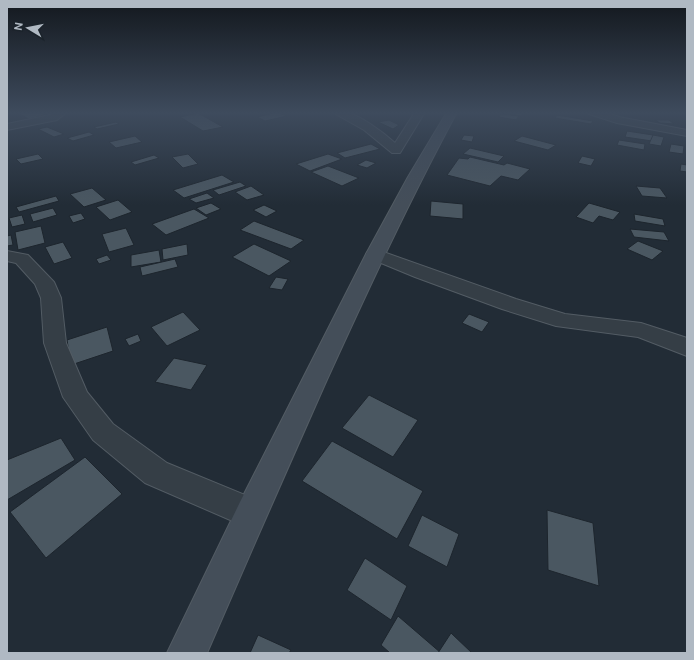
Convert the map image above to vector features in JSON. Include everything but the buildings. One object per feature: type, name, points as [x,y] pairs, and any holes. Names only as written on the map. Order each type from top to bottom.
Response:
[{"type":"main road","points":[[187,653],[251,512],[375,254],[434,143]]},
{"type":"street","points":[[388,143],[396,150],[401,143]]},
{"type":"street","points":[[375,254],[422,273],[509,304],[564,321],[641,330],[673,341],[687,348]]},
{"type":"street","points":[[7,256],[22,259],[44,282],[51,298],[55,343],[76,397],[103,432],[156,473],[251,512]]}]
